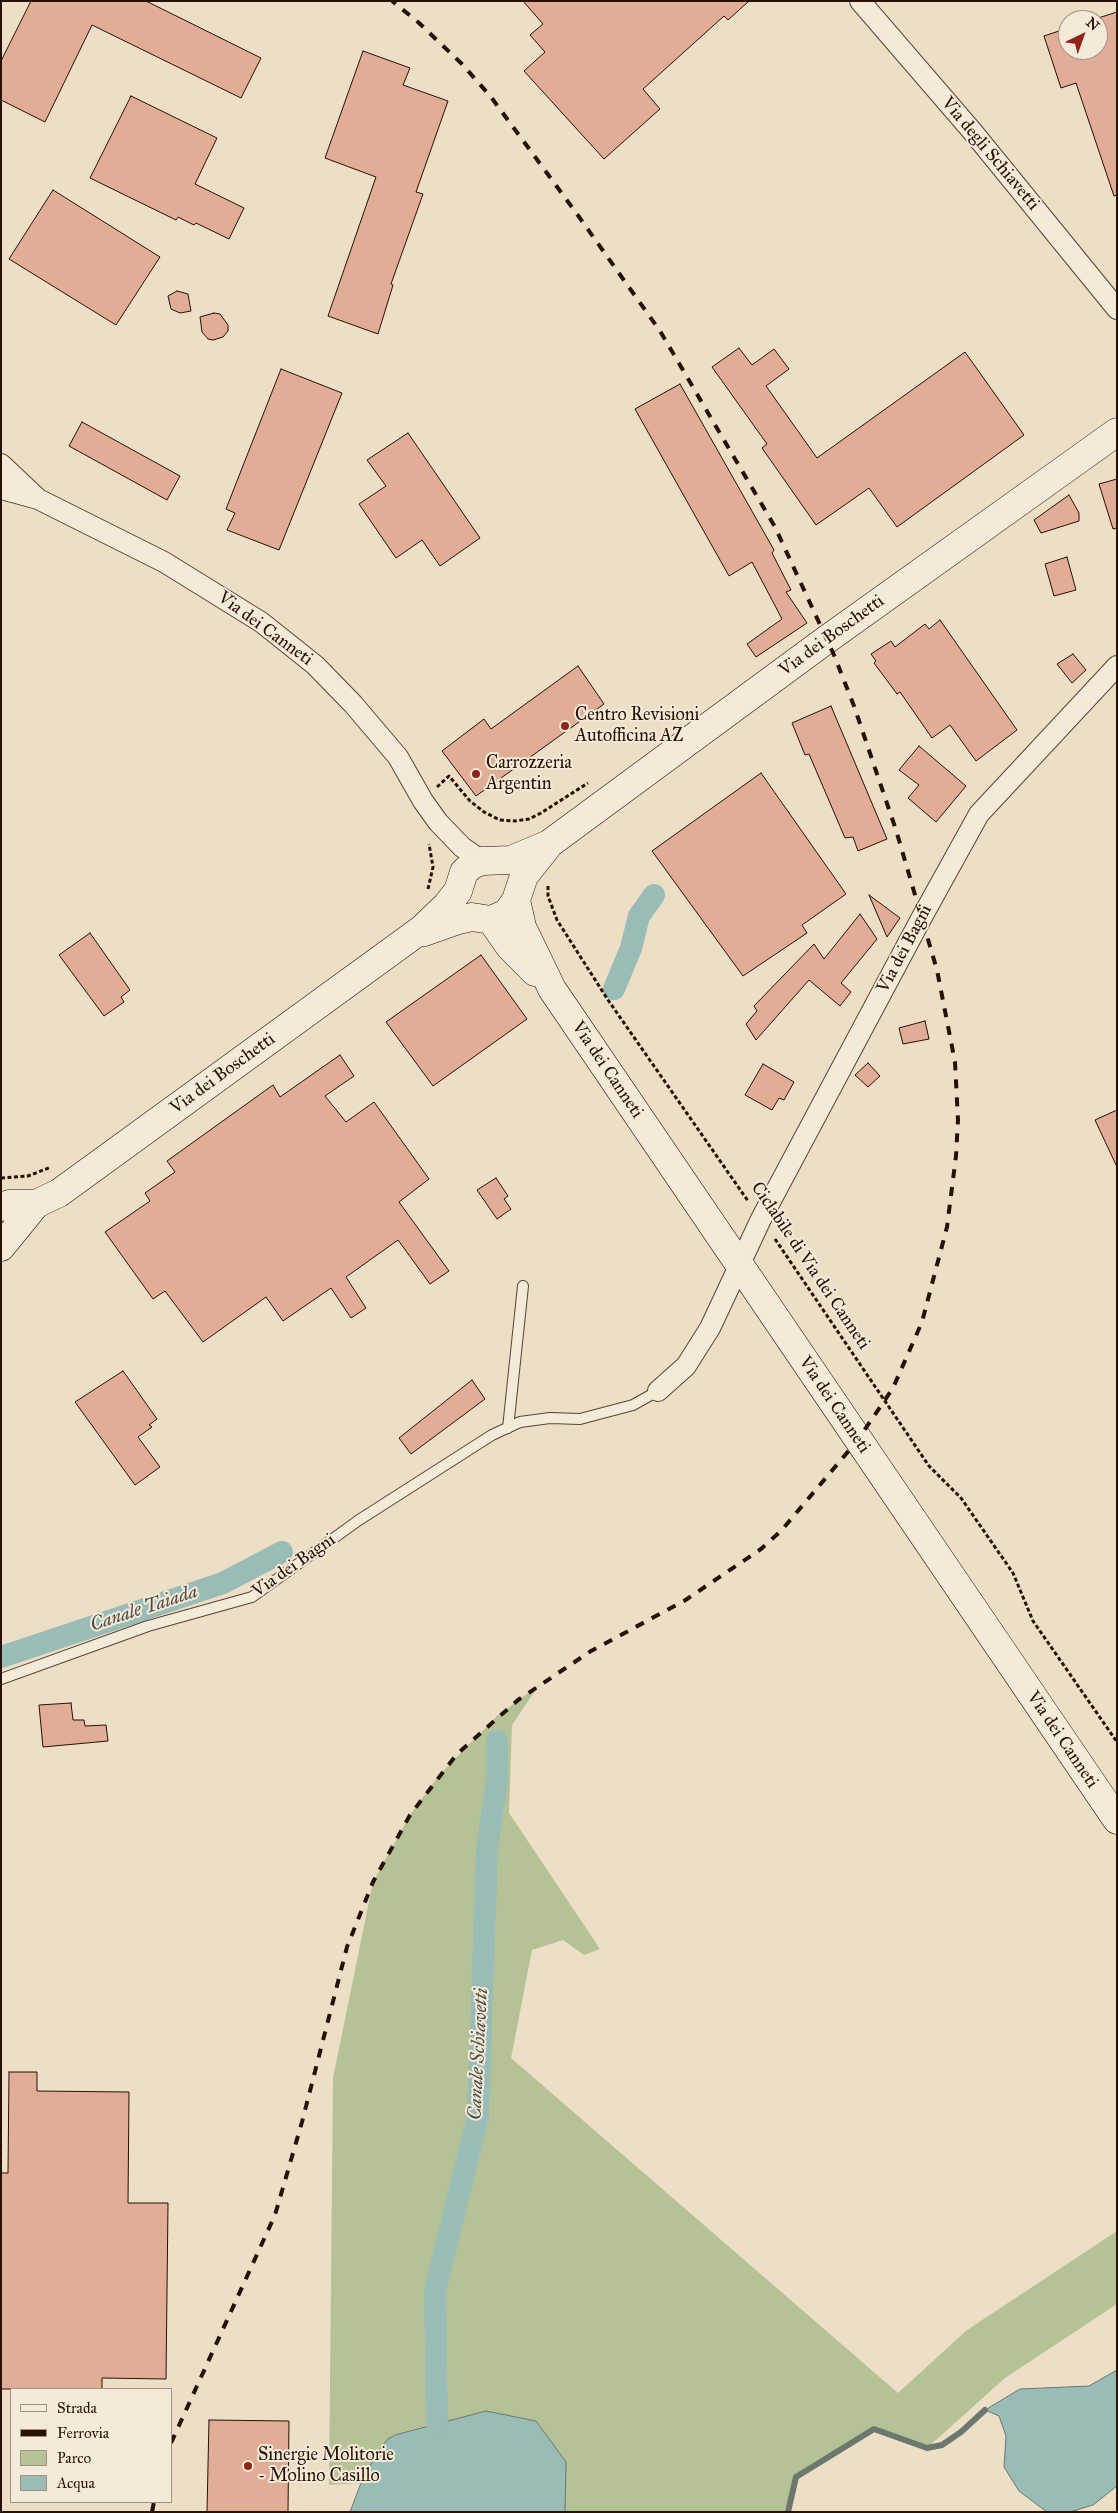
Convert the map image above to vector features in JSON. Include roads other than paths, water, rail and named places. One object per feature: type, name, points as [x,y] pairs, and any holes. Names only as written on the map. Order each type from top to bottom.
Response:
[{"type":"street","name":"Via degli Schiavetti","points":[[860,1],[972,131],[1117,309]]},
{"type":"street","name":"Via dei Boschetti","points":[[408,940],[441,925],[507,913],[532,865],[560,837],[826,640],[1117,432]]},
{"type":"street","name":"Via dei Canneti","points":[[1,464],[38,499]]},
{"type":"street","name":"Via dei Canneti","points":[[1,489],[38,499],[164,562],[261,622],[315,665],[353,704],[398,757],[423,801],[432,829],[452,851],[458,886]]},
{"type":"street","name":"Via dei Bagni","points":[[658,1391],[686,1366],[710,1328],[761,1219],[979,814],[1117,666]]},
{"type":"street","name":"Via dei Canneti","points":[[432,829],[489,862]]},
{"type":"street","name":"Via dei Boschetti","points":[[1,1247],[12,1204],[59,1193],[408,940],[435,917],[458,886],[464,872],[489,862],[524,856],[560,837]]},
{"type":"street","points":[[489,862],[511,873],[517,895]]},
{"type":"street","points":[[458,886],[462,906],[481,918]]},
{"type":"street","name":"Via dei Canneti","points":[[517,895],[522,927],[552,989],[1117,1820]]},
{"type":"street","name":"Via dei Canneti","points":[[481,918],[552,989]]},
{"type":"lane","points":[[508,1428],[523,1286]]},
{"type":"lane","name":"Via dei Bagni","points":[[1,1679],[148,1626],[252,1597],[359,1520],[492,1435],[520,1422],[550,1418],[580,1419],[633,1404],[658,1391]]},
{"type":"water","points":[[1117,2370],[1117,2486],[1093,2505],[1070,2512],[1047,2512],[1019,2491],[1004,2467],[1006,2436],[999,2416],[985,2410],[1020,2389],[1089,2386]]},
{"type":"water","points":[[486,2411],[536,2421],[566,2462],[565,2512],[350,2512],[361,2483],[378,2451],[388,2439],[395,2435]]},
{"type":"waterway","name":"Canale Schiavetti","points":[[614,989],[631,948],[639,916],[654,895]]},
{"type":"waterway","name":"Canale Taiada","points":[[1,1657],[223,1583],[282,1552]]},
{"type":"waterway","name":"Canale Schiavetti","points":[[437,2423],[435,2290],[478,2116],[487,1849],[497,1780],[497,1741]]},
{"type":"waterway","points":[[788,2512],[796,2477],[874,2429],[927,2448],[942,2445],[961,2432],[985,2410]]},
{"type":"railway","points":[[172,2441],[275,2215],[302,2122],[347,1947],[373,1882],[410,1815],[457,1754],[518,1700],[591,1651],[684,1601],[761,1549],[781,1531],[857,1441],[893,1388],[922,1322],[947,1227],[956,1156],[958,1120],[955,1062],[937,970],[896,830],[854,706],[834,655],[775,527],[660,331],[577,214],[491,97],[462,64],[418,22],[392,1]]},
{"type":"railway","points":[[152,2512],[154,2503]]},
{"type":"place","name":"Centro Revisioni Autofficina AZ","points":[[565,726]]},
{"type":"place","name":"Carrozzeria Argentin","points":[[476,774]]},
{"type":"place","name":"Sinergie Molitorie - Molino Casillo","points":[[248,2466]]}]
